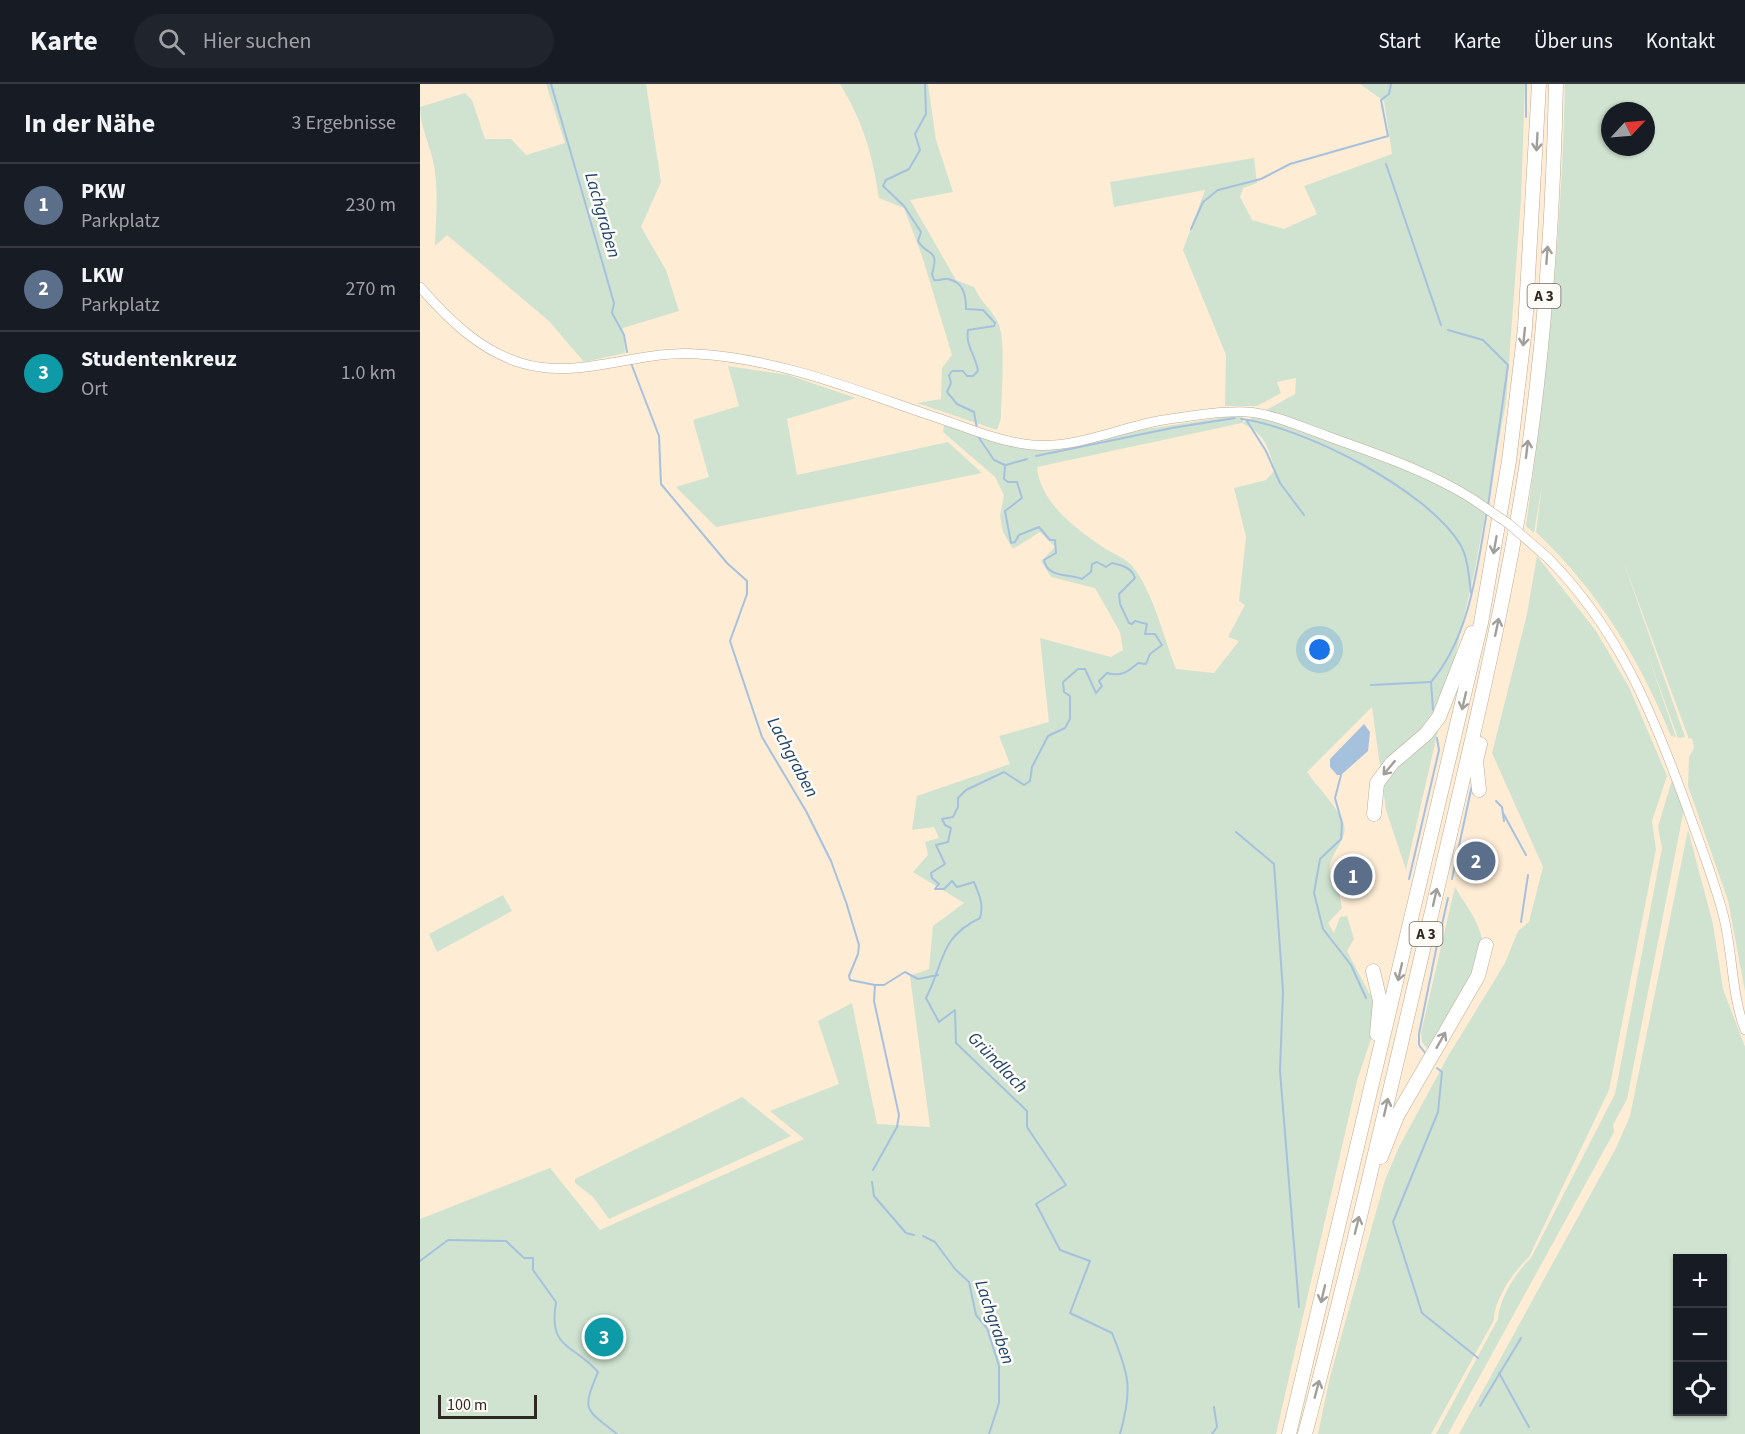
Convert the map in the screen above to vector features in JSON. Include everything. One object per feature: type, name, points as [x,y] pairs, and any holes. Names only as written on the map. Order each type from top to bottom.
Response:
[{"type":"highway","name":"A 3","points":[[1289,1434],[1481,623],[1509,461],[1524,339],[1539,84]]},
{"type":"highway","name":"A 3","points":[[1305,1434],[1372,1164],[1480,704],[1519,507],[1541,331],[1552,194],[1556,84]]},
{"type":"highway","points":[[1374,814],[1377,783],[1392,763],[1426,734],[1439,717],[1460,668],[1470,635],[1481,623]]},
{"type":"highway","points":[[1479,790],[1476,761],[1485,717],[1480,704]]},
{"type":"highway","points":[[1372,1164],[1380,1158],[1397,1116],[1478,976],[1486,945]]},
{"type":"highway","points":[[1373,971],[1380,1001],[1380,1018],[1373,1054],[1377,1068]]},
{"type":"street","points":[[420,287],[472,338],[500,355],[527,365],[579,369],[649,355],[674,353],[732,357],[803,374],[1015,442],[1046,445],[1166,420],[1250,412],[1281,419],[1413,468],[1471,498],[1509,524],[1570,580],[1601,620],[1640,686],[1712,876],[1724,916],[1738,1011],[1745,1030]]},
{"type":"green space","points":[[546,84],[646,84],[661,182],[641,227],[666,270],[679,311],[623,328],[625,353],[584,362],[549,321],[447,235],[435,246],[436,182],[420,107],[465,93],[472,100],[485,139],[511,139],[526,155],[565,143]]},
{"type":"green space","points":[[840,84],[928,84],[936,140],[953,192],[910,200],[956,280],[974,287],[999,325],[1003,370],[1001,418],[997,430],[917,403],[941,399],[942,368],[952,355],[922,256],[904,208],[879,198],[866,139]]},
{"type":"green space","points":[[1360,84],[1525,84],[1521,199],[1506,402],[1475,569],[1406,870],[1386,810],[1372,707],[1307,772],[1343,822],[1345,830],[1330,866],[1333,886],[1338,886],[1342,908],[1328,923],[1334,933],[1340,917],[1347,916],[1354,939],[1347,951],[1369,993],[1374,998],[1376,1024],[1357,1081],[1276,1434],[420,1434],[420,1219],[550,1168],[600,1230],[804,1139],[770,1111],[839,1084],[818,1021],[852,1003],[877,1124],[930,1127],[910,976],[929,969],[933,926],[964,903],[913,872],[928,855],[925,842],[939,838],[934,827],[912,830],[917,796],[1010,764],[999,736],[1049,722],[1040,638],[1111,657],[1123,650],[1120,632],[1095,588],[1051,577],[1041,561],[1055,547],[1040,532],[1013,549],[1003,532],[1000,516],[1004,495],[995,477],[943,432],[944,425],[1027,448],[1059,448],[1147,429],[1232,416],[1243,415],[1243,423],[1295,394],[1296,378],[1277,382],[1281,393],[1257,406],[1225,406],[1226,355],[1183,250],[1205,190],[1114,207],[1110,182],[1254,158],[1257,183],[1243,188],[1240,197],[1252,220],[1284,229],[1317,214],[1304,186],[1392,154],[1384,101]],"holes":[[[1242,423],[1250,427],[1264,442],[1275,470],[1266,480],[1234,488],[1246,537],[1239,601],[1245,605],[1228,637],[1239,641],[1214,673],[1176,669],[1152,602],[1140,577],[1127,562],[1095,542],[1062,515],[1045,492],[1037,467]]]},
{"type":"green space","points":[[1565,84],[1745,84],[1745,991],[1728,900],[1688,786],[1689,757],[1694,748],[1692,738],[1689,739],[1621,555],[1685,737],[1678,738],[1646,650],[1676,737],[1671,736],[1631,653],[1598,602],[1536,532],[1542,485],[1534,533],[1526,526],[1552,306]]},
{"type":"green space","points":[[728,366],[788,375],[856,398],[787,419],[797,475],[948,442],[982,473],[716,527],[676,487],[709,477],[693,420],[739,406]]},
{"type":"green space","points":[[1537,556],[1596,631],[1629,687],[1667,776],[1652,821],[1656,849],[1609,1090],[1529,1257],[1517,1270],[1501,1295],[1494,1320],[1431,1434],[1318,1434],[1330,1377],[1385,1180],[1399,1147],[1447,1058],[1505,963],[1518,931],[1529,922],[1543,867],[1492,753],[1527,614]]},
{"type":"green space","points":[[1672,780],[1684,809],[1627,1099],[1613,1125],[1614,1132],[1448,1434],[1436,1434],[1498,1319],[1501,1303],[1509,1286],[1531,1258],[1615,1094],[1662,848],[1658,827]]},
{"type":"green space","points":[[1688,830],[1713,924],[1723,989],[1745,1047],[1745,1434],[1459,1434],[1616,1148],[1630,1116]]},
{"type":"green space","points":[[1455,887],[1479,928],[1482,942],[1481,953],[1461,997],[1430,1052],[1422,1042],[1421,1033]]},
{"type":"green space","points":[[503,895],[512,911],[437,952],[429,934]]},
{"type":"green space","points":[[742,1097],[791,1136],[609,1219],[593,1197],[575,1183],[575,1179]]},
{"type":"water","points":[[1364,724],[1370,732],[1368,751],[1341,775],[1337,775],[1330,767],[1330,759]]},
{"type":"waterway","name":"Lachgraben","points":[[551,84],[614,303],[612,313],[624,335],[627,352]]},
{"type":"waterway","name":"Gründlach","points":[[925,84],[926,114],[915,134],[920,150],[909,169],[886,180],[883,186],[904,206],[921,232],[918,241],[933,256],[934,280],[948,279],[958,283],[965,295],[966,309],[983,310],[995,323],[994,326],[968,330],[968,341],[978,371],[973,376],[967,376],[963,371],[952,371],[949,375],[951,383],[947,392],[957,404],[974,412],[977,429]]},
{"type":"waterway","points":[[1191,229],[1203,202],[1218,190],[1261,179],[1290,164],[1388,136],[1381,100],[1389,94],[1391,84]]},
{"type":"waterway","points":[[1526,84],[1526,117]]},
{"type":"waterway","points":[[1386,164],[1441,325]]},
{"type":"waterway","points":[[1448,330],[1483,340],[1508,365],[1488,506]]},
{"type":"waterway","name":"Lachgraben","points":[[631,363],[659,436],[661,484],[727,563],[747,581],[747,594],[730,641],[762,737],[806,811],[831,861],[846,902],[859,945],[858,954],[849,976],[850,980],[875,985],[874,1001],[899,1115],[897,1127],[873,1170]]},
{"type":"waterway","points":[[1036,456],[1172,428],[1235,418]]},
{"type":"waterway","points":[[1241,419],[1267,424],[1329,448],[1362,464],[1421,503],[1444,523],[1463,549],[1471,593]]},
{"type":"waterway","points":[[1247,421],[1266,451],[1280,483],[1304,515]]},
{"type":"waterway","name":"Gründlach","points":[[977,435],[994,460],[1005,465],[1004,479],[1008,482],[1017,482],[1022,498],[1005,511],[1011,543],[1015,542],[1019,535],[1039,527],[1050,540],[1055,540],[1056,553],[1044,560],[1046,566],[1054,573],[1082,579],[1091,572],[1092,564],[1097,562],[1106,567],[1112,563],[1129,569],[1135,578],[1119,594],[1120,604],[1129,623],[1132,624],[1135,621],[1147,624],[1145,634],[1155,634],[1162,645],[1150,654],[1146,664],[1138,663],[1120,674],[1107,673],[1099,681],[1102,686],[1096,693],[1085,669],[1078,669],[1063,682],[1064,692],[1070,696],[1070,719],[1065,728],[1048,736],[1032,767],[1030,781],[1024,785],[1004,772],[966,790],[958,798],[958,807],[953,817],[942,819],[945,825],[951,828],[948,842],[936,845],[945,864],[931,873],[932,878],[939,884],[935,889],[944,889],[952,881],[957,887],[974,882],[981,908],[980,918],[967,926],[950,942],[926,998],[939,1022],[955,1010],[956,1043],[1027,1111],[1027,1127],[1066,1185],[1036,1204],[1060,1250],[1090,1261],[1070,1313],[1112,1333],[1122,1360],[1128,1393],[1120,1434]]},
{"type":"waterway","points":[[1006,465],[1027,459]]},
{"type":"waterway","points":[[1433,710],[1431,682],[1455,644],[1463,623],[1475,578],[1487,511]]},
{"type":"waterway","points":[[1371,685],[1431,682]]},
{"type":"waterway","points":[[1409,879],[1439,750],[1437,738]]},
{"type":"waterway","points":[[1341,775],[1335,798],[1342,823],[1341,839],[1320,859],[1314,893],[1323,929],[1351,965],[1366,998]]},
{"type":"waterway","points":[[1452,879],[1472,785]]},
{"type":"waterway","points":[[1496,801],[1502,807],[1504,821]]},
{"type":"waterway","points":[[1503,813],[1526,855]]},
{"type":"waterway","points":[[1236,832],[1274,864],[1283,991],[1280,1071],[1299,1307]]},
{"type":"waterway","points":[[1521,922],[1528,875]]},
{"type":"waterway","points":[[1441,929],[1448,898]]},
{"type":"waterway","points":[[1426,1054],[1419,1045],[1419,1034],[1437,945]]},
{"type":"waterway","points":[[875,985],[884,985],[905,972],[918,979],[938,975]]},
{"type":"waterway","points":[[1437,1068],[1442,1072],[1438,1112],[1393,1222],[1422,1313],[1478,1358]]},
{"type":"waterway","name":"Lachgraben","points":[[872,1182],[874,1196],[906,1233],[914,1235]]},
{"type":"waterway","name":"Lachgraben","points":[[923,1236],[935,1242],[955,1269],[969,1282],[976,1315],[987,1328],[999,1366],[999,1403],[989,1434]]},
{"type":"waterway","points":[[420,1261],[448,1240],[506,1241],[524,1258],[533,1258],[533,1270],[556,1302],[554,1318],[559,1338],[598,1372],[590,1394],[589,1408],[598,1419],[617,1434]]},
{"type":"waterway","points":[[1480,1406],[1521,1338]]},
{"type":"waterway","points":[[1499,1373],[1529,1427]]},
{"type":"waterway","points":[[1212,1434],[1217,1427],[1214,1407]]},
{"type":"place","name":"LKW","points":[[1476,861]]},
{"type":"place","name":"PKW","points":[[1353,876]]},
{"type":"place","name":"Studentenkreuz","points":[[604,1337]]}]
